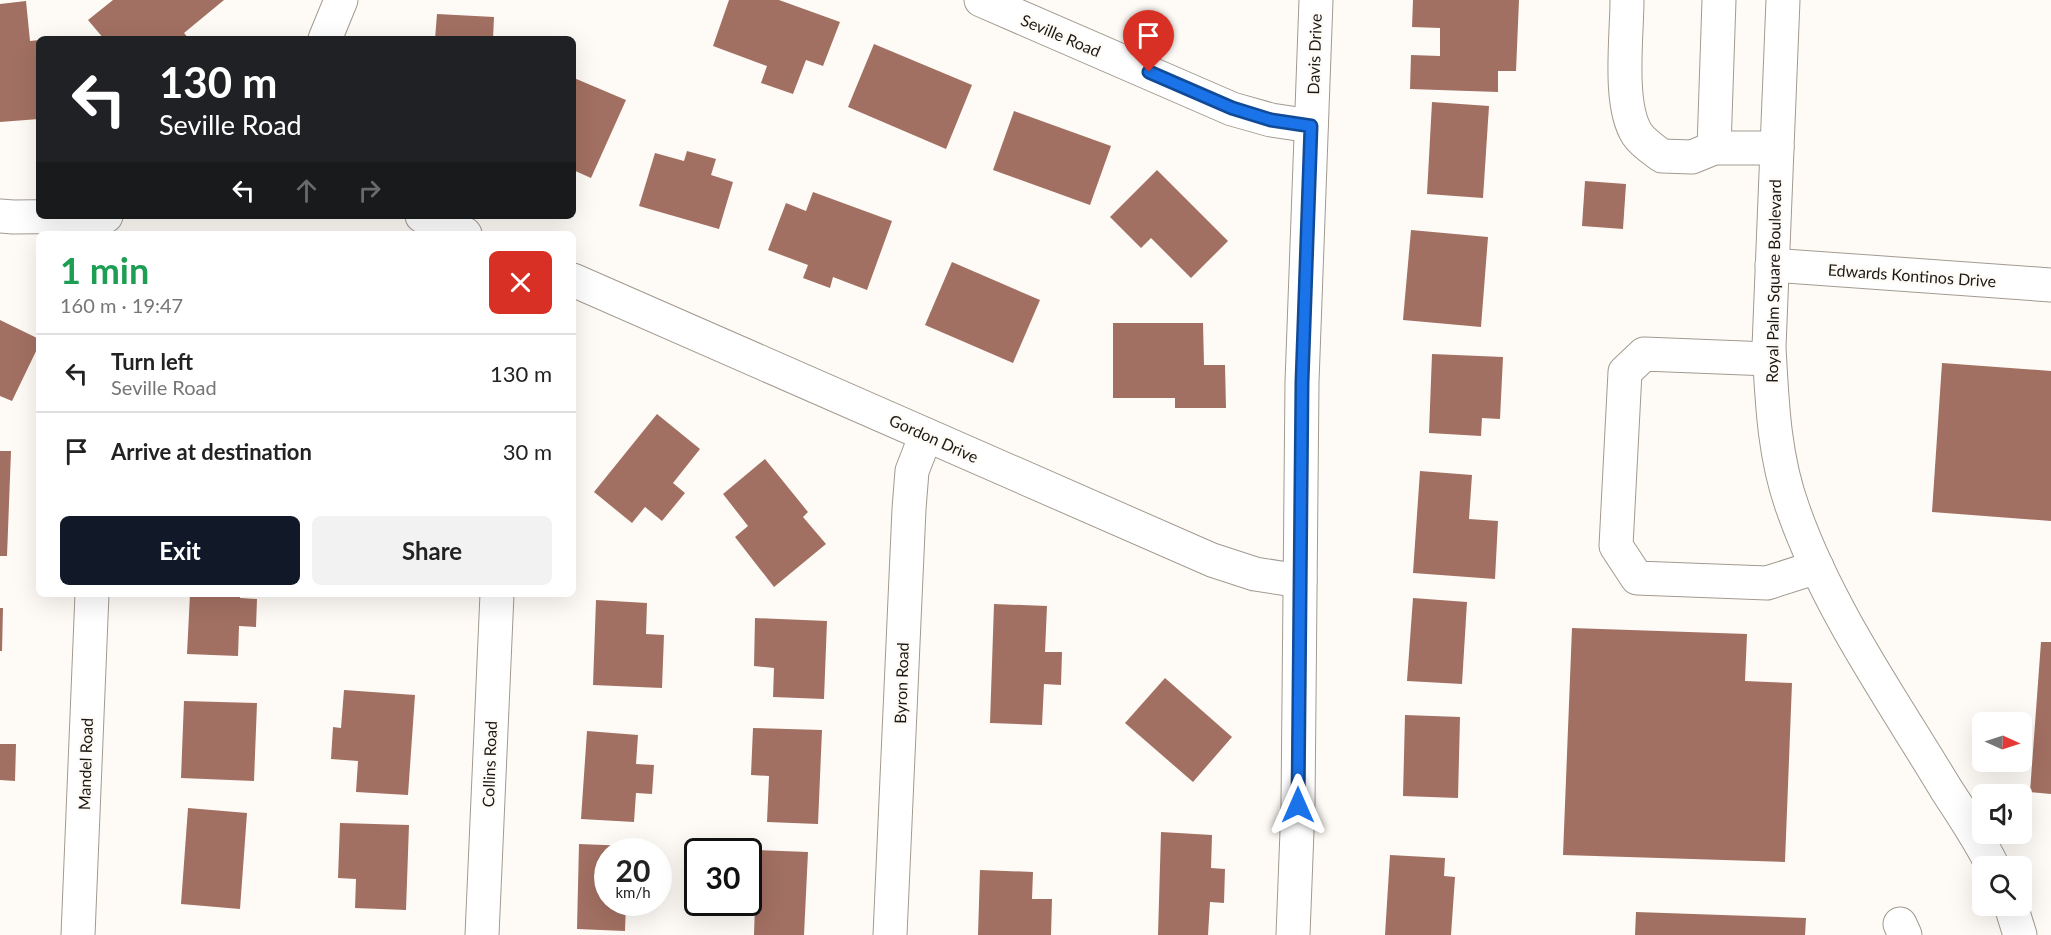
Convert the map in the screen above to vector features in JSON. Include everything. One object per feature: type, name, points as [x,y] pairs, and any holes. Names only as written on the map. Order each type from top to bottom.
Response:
[{"type":"street","points":[[326,36],[341,0]]},
{"type":"street","name":"Seville Road","points":[[981,0],[1232,108],[1271,120],[1311,126]]},
{"type":"street","name":"Davis Drive","points":[[1293,935],[1298,805],[1302,382],[1316,0]]},
{"type":"street","points":[[1627,0],[1625,96],[1637,135],[1662,156],[1692,157],[1714,147],[1777,148]]},
{"type":"street","points":[[1714,147],[1719,0]]},
{"type":"street","name":"Royal Palm Square Boulevard","points":[[1783,0],[1769,358],[1771,402],[1779,455],[1792,507],[1836,606],[1986,856]]},
{"type":"street","points":[[0,216],[36,217]]},
{"type":"street","points":[[429,219],[458,231]]},
{"type":"street","name":"Edwards Kontinos Drive","points":[[1772,265],[2051,285]]},
{"type":"street","name":"Gordon Drive","points":[[576,281],[1212,560],[1255,574],[1300,581]]},
{"type":"street","points":[[1769,358],[1644,354],[1625,372],[1616,546],[1637,578],[1767,584],[1817,567]]},
{"type":"street","name":"Byron Road","points":[[890,935],[909,509],[912,471],[926,435]]},
{"type":"street","name":"Mandel Road","points":[[78,935],[92,597]]},
{"type":"street","name":"Collins Road","points":[[482,935],[497,597]]},
{"type":"street","points":[[2015,916],[2020,935]]},
{"type":"building","points":[[113,0],[224,0],[184,33],[186,36],[101,36],[88,20]]},
{"type":"building","points":[[729,0],[779,0],[840,22],[823,66],[806,60],[793,94],[761,83],[767,66],[713,46]]},
{"type":"building","points":[[1413,0],[1519,0],[1516,71],[1498,71],[1498,92],[1410,89],[1411,55],[1440,56],[1440,28],[1412,27]]},
{"type":"building","points":[[26,1],[30,41],[36,40],[36,119],[0,122],[0,4]]},
{"type":"building","points":[[437,14],[494,17],[493,36],[435,36]]},
{"type":"building","points":[[874,44],[972,85],[946,149],[848,107]]},
{"type":"building","points":[[576,79],[626,100],[591,178],[576,171]]},
{"type":"building","points":[[1432,102],[1489,106],[1483,198],[1427,194]]},
{"type":"building","points":[[1014,111],[1111,146],[1090,205],[993,170]]},
{"type":"building","points":[[687,151],[716,159],[711,175],[733,182],[719,229],[639,206],[655,153],[684,161]]},
{"type":"building","points":[[1157,170],[1228,241],[1191,278],[1151,238],[1141,248],[1110,217]]},
{"type":"building","points":[[1585,181],[1626,184],[1623,229],[1582,226]]},
{"type":"building","points":[[813,192],[892,221],[867,290],[833,277],[830,288],[803,278],[808,265],[768,250],[786,203],[806,211]]},
{"type":"building","points":[[1411,230],[1488,237],[1481,327],[1403,320]]},
{"type":"building","points":[[952,262],[1040,300],[1013,363],[925,325]]},
{"type":"building","points":[[0,320],[36,338],[36,351],[12,401],[0,396]]},
{"type":"building","points":[[1113,323],[1203,323],[1204,365],[1225,365],[1226,408],[1175,408],[1175,398],[1113,398]]},
{"type":"building","points":[[1432,354],[1503,357],[1500,419],[1482,418],[1481,436],[1429,433]]},
{"type":"building","points":[[1942,363],[2051,371],[2051,521],[1932,512]]},
{"type":"building","points":[[657,414],[700,449],[673,483],[685,493],[662,521],[645,507],[632,523],[594,492]]},
{"type":"building","points":[[0,451],[11,451],[7,556],[0,556]]},
{"type":"building","points":[[765,459],[808,512],[803,517],[826,544],[774,587],[735,537],[748,526],[723,494]]},
{"type":"building","points":[[1420,471],[1472,475],[1469,519],[1498,521],[1495,579],[1413,573]]},
{"type":"building","points":[[190,597],[257,599],[256,627],[239,626],[238,656],[187,654]]},
{"type":"building","points":[[1413,598],[1467,602],[1462,684],[1407,681]]},
{"type":"building","points":[[596,600],[647,603],[646,634],[664,635],[662,688],[593,685]]},
{"type":"building","points":[[994,604],[1047,606],[1045,652],[1062,652],[1061,685],[1044,684],[1042,725],[990,723]]},
{"type":"building","points":[[0,608],[3,608],[2,651],[0,651]]},
{"type":"building","points":[[755,618],[827,621],[824,699],[773,697],[774,668],[754,666]]},
{"type":"building","points":[[1572,628],[1747,634],[1745,681],[1792,683],[1785,862],[1563,855]]},
{"type":"building","points":[[2041,642],[2051,642],[2051,794],[2032,792]]},
{"type":"building","points":[[1165,678],[1232,737],[1193,782],[1125,723]]},
{"type":"building","points":[[344,690],[415,695],[408,795],[356,792],[358,761],[331,759],[333,727],[341,728]]},
{"type":"building","points":[[184,701],[257,703],[254,781],[181,778]]},
{"type":"building","points":[[1405,715],[1460,717],[1458,798],[1403,796]]},
{"type":"building","points":[[753,728],[822,730],[818,824],[767,822],[769,776],[751,775]]},
{"type":"building","points":[[587,731],[638,735],[636,764],[654,765],[652,794],[636,793],[634,822],[581,819]]},
{"type":"building","points":[[0,744],[16,744],[15,781],[0,780]]},
{"type":"building","points":[[188,808],[247,813],[240,909],[181,904]]},
{"type":"building","points":[[340,823],[409,825],[406,910],[355,908],[356,879],[338,878]]},
{"type":"building","points":[[1161,832],[1212,835],[1211,868],[1225,869],[1224,903],[1210,902],[1208,935],[1158,935]]},
{"type":"building","points":[[579,844],[594,845],[594,916],[626,916],[625,931],[577,929]]},
{"type":"building","points":[[762,850],[808,852],[804,935],[754,935],[755,916],[762,916]]},
{"type":"building","points":[[1390,855],[1445,858],[1444,876],[1455,877],[1451,935],[1385,935]]},
{"type":"building","points":[[980,870],[1033,872],[1032,899],[1052,899],[1051,935],[978,935]]},
{"type":"building","points":[[1636,912],[1806,918],[1805,935],[1635,935]]},
{"type":"route","points":[[1149,72],[1232,108],[1271,120],[1311,126],[1302,382],[1298,805]]}]
